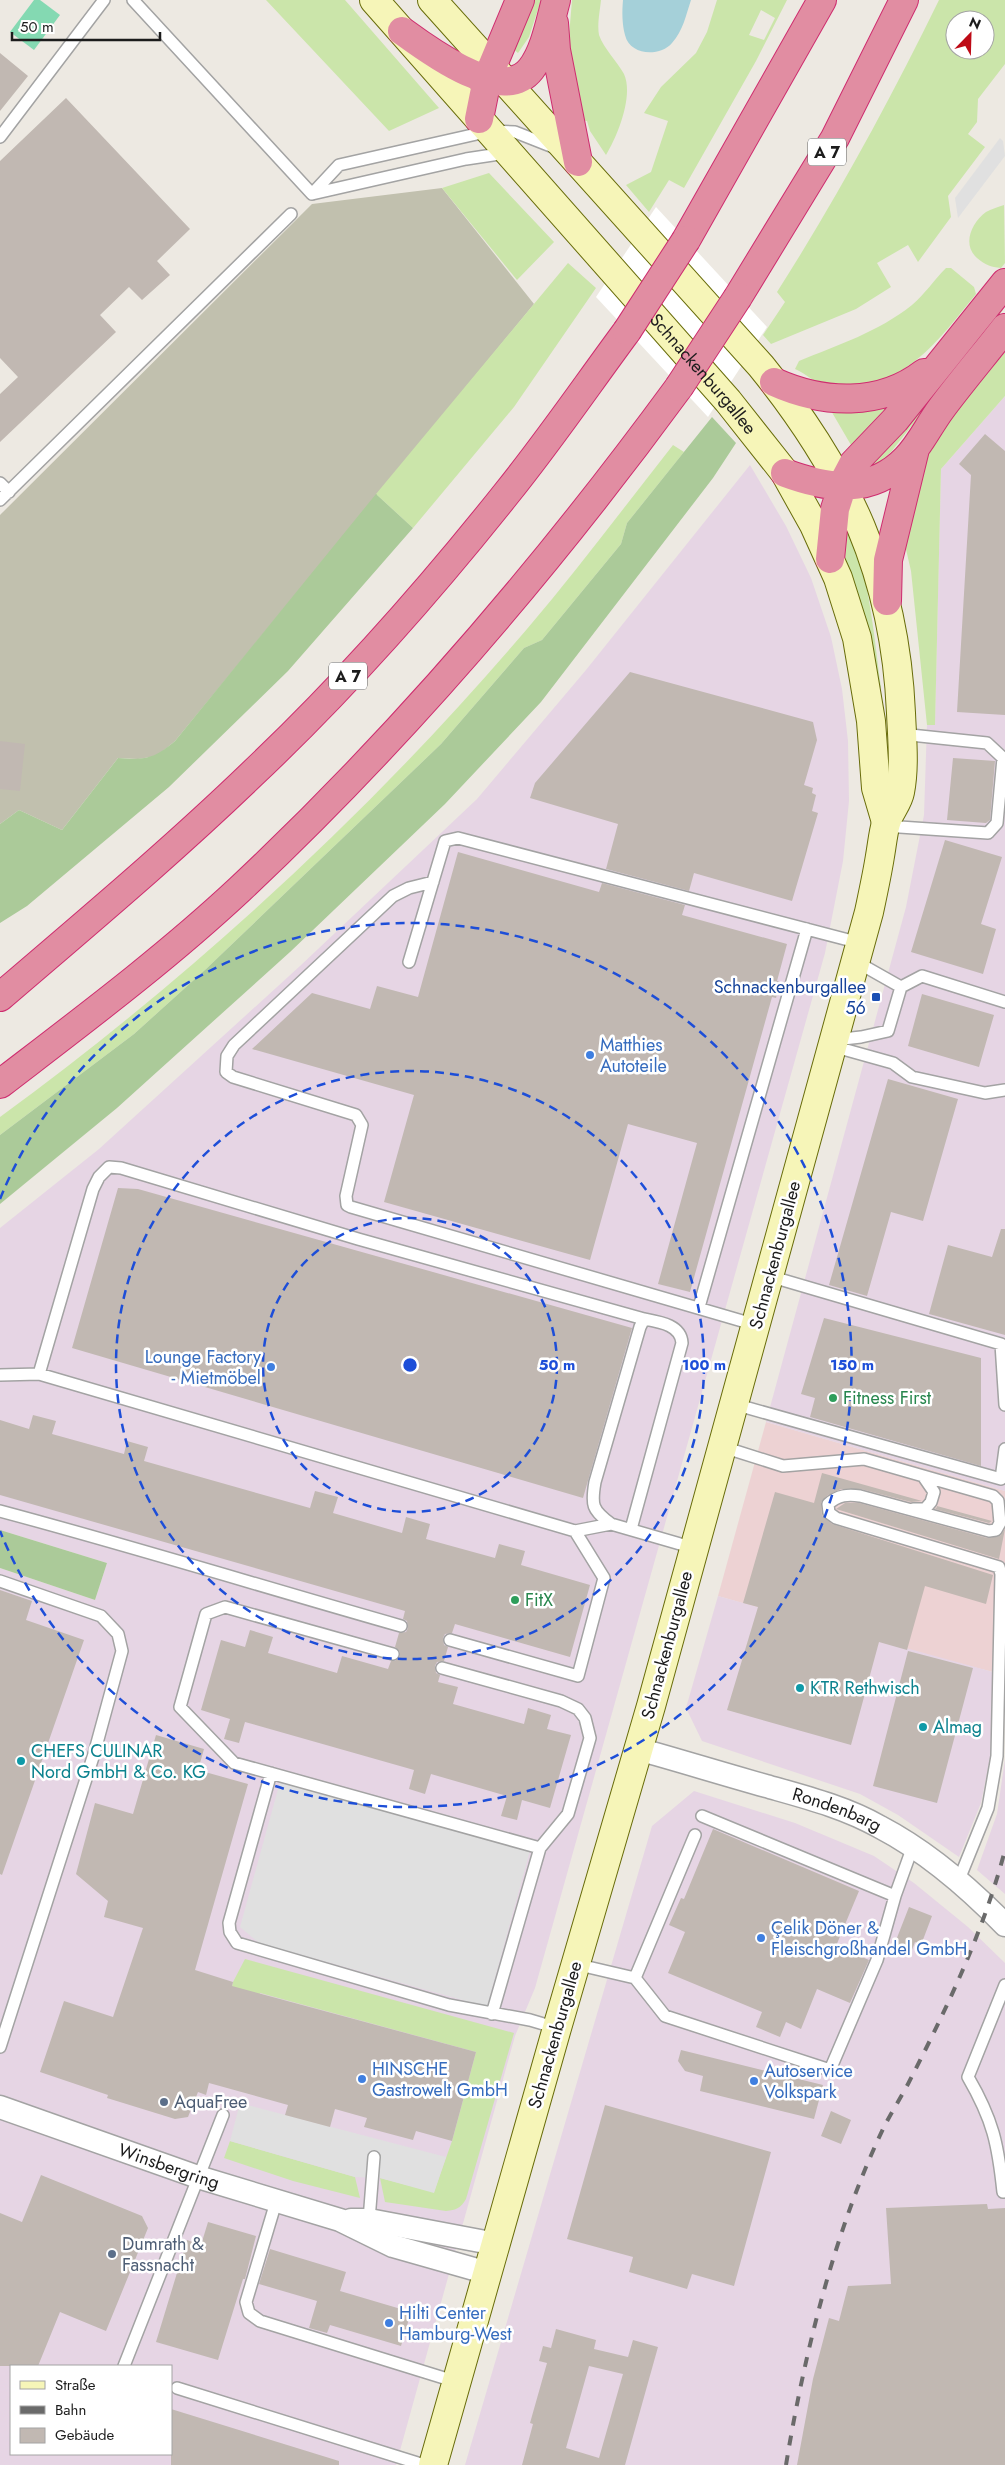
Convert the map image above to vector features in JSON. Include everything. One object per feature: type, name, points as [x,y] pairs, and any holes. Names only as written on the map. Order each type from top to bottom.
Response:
[{"type":"highway","points":[[484,125],[495,76],[520,0]]},
{"type":"highway","name":"A 7","points":[[0,995],[147,872],[253,773],[340,684],[449,563],[508,492],[627,331],[686,240],[822,0]]},
{"type":"highway","name":"A 7","points":[[0,1084],[137,978],[238,890],[346,786],[459,664],[530,579],[615,475],[679,387],[738,297],[835,138],[904,0]]},
{"type":"highway","points":[[402,31],[438,57],[495,76],[520,77],[532,68],[540,50],[554,5]]},
{"type":"highway","points":[[554,5],[556,50],[578,162]]},
{"type":"highway","points":[[830,559],[835,509],[853,464],[895,420],[1005,283]]},
{"type":"highway","points":[[785,473],[814,483],[843,486],[865,485],[896,469],[916,447],[940,410],[1005,328]]},
{"type":"highway","points":[[774,382],[804,394],[865,398],[896,391],[913,382],[942,360]]},
{"type":"highway","points":[[886,601],[888,560],[916,447]]},
{"type":"main road","name":"Schnackenburgallee","points":[[374,0],[575,230],[728,401],[785,473],[802,502],[830,559],[857,638],[871,721],[876,788],[885,824]]},
{"type":"main road","name":"Schnackenburgallee","points":[[432,0],[495,76],[578,162],[701,297],[774,382],[815,438],[843,486],[866,538],[886,601],[893,636],[901,734],[900,793],[885,824],[878,872],[858,952],[723,1447],[434,2465]]},
{"type":"street","name":"Rondenbarg","points":[[638,1749],[848,1812],[880,1827],[912,1846],[958,1882],[1005,1925]]},
{"type":"street","name":"Winsbergring","points":[[0,2107],[198,2177],[340,2220],[393,2246],[488,2273]]},
{"type":"street","name":"Winsbergring","points":[[340,2220],[369,2220],[496,2244]]},
{"type":"lane","points":[[0,137],[104,0]]},
{"type":"lane","points":[[133,0],[312,194]]},
{"type":"lane","points":[[312,194],[339,165],[484,125],[529,135],[578,162]]},
{"type":"lane","points":[[312,194],[466,159],[509,153]]},
{"type":"lane","points":[[0,500],[291,214]]},
{"type":"lane","points":[[0,483],[9,492]]},
{"type":"lane","points":[[885,824],[988,833],[997,822],[1004,756],[987,743],[901,734]]},
{"type":"lane","points":[[409,962],[445,842],[458,838],[807,929],[858,952],[900,987]]},
{"type":"lane","points":[[433,882],[409,888],[393,896],[234,1045],[226,1056],[226,1072],[233,1077],[349,1112],[361,1120],[362,1124],[346,1196],[347,1205],[351,1207],[756,1325]]},
{"type":"lane","points":[[699,1307],[807,929]]},
{"type":"lane","points":[[833,1043],[888,1031],[900,987],[922,976],[1005,1002]]},
{"type":"lane","points":[[833,1043],[893,1063],[912,1077],[985,1094],[1005,1090]]},
{"type":"lane","points":[[39,1374],[88,1207],[99,1177],[109,1168],[121,1168],[358,1239],[659,1322],[678,1330],[682,1334],[682,1343],[632,1529]]},
{"type":"lane","points":[[770,1276],[1000,1344],[1005,1405]]},
{"type":"lane","points":[[644,1319],[637,1334],[593,1494],[593,1506],[598,1514],[611,1524],[694,1548]]},
{"type":"lane","points":[[0,1375],[39,1374],[575,1531],[611,1524]]},
{"type":"lane","points":[[734,1404],[1001,1479],[1005,1449]]},
{"type":"lane","points":[[723,1447],[783,1466],[864,1459],[993,1496],[998,1501],[1000,1522],[996,1530],[990,1531],[847,1494],[833,1499],[828,1504],[829,1513],[836,1518],[999,1566],[1001,1574],[998,1756],[988,1808],[958,1882]]},
{"type":"lane","points":[[909,1509],[925,1509],[932,1502],[934,1492],[923,1476]]},
{"type":"lane","points":[[0,1511],[128,1545],[206,1571],[401,1626]]},
{"type":"lane","points":[[450,1640],[578,1676],[604,1578],[575,1531]]},
{"type":"lane","points":[[0,1581],[101,1616],[118,1634],[122,1651],[94,1754],[0,2047]]},
{"type":"lane","points":[[393,1654],[225,1607],[206,1614],[180,1707],[234,1763],[540,1848]]},
{"type":"lane","points":[[442,1668],[561,1701],[578,1709],[585,1718],[590,1738],[568,1814],[540,1848],[492,2014]]},
{"type":"lane","points":[[271,1773],[229,1923],[230,1932],[237,1943],[440,2002],[492,2014],[530,2020],[557,2028]]},
{"type":"lane","points":[[702,1816],[895,1896]]},
{"type":"lane","points":[[635,1978],[695,1835]]},
{"type":"lane","points":[[575,1964],[635,1978],[665,2016],[830,2070],[877,1960],[895,1896],[912,1846]]},
{"type":"lane","points":[[1003,2192],[999,2152],[987,2110],[968,2077],[1005,1985]]},
{"type":"lane","points":[[124,2365],[223,2115]]},
{"type":"lane","points":[[369,2220],[374,2157]]},
{"type":"lane","points":[[276,2202],[246,2302],[249,2313],[260,2321],[458,2382]]},
{"type":"lane","points":[[177,2388],[424,2465]]},
{"type":"shaded area","points":[[1000,138],[1003,141],[1005,156],[958,218],[955,198]]},
{"type":"shaded area","points":[[442,188],[534,304],[175,741],[157,756],[138,759],[118,758],[62,830],[19,810],[0,824],[0,515],[312,204]]},
{"type":"shaded area","points":[[1005,396],[1005,1491],[766,1422],[906,907],[924,815],[927,725],[935,724],[941,469]]},
{"type":"shaded area","points":[[750,465],[786,526],[811,578],[831,637],[842,689],[848,741],[849,801],[843,861],[825,953],[535,1988],[515,2036],[396,2465],[0,2465],[0,1568],[95,1600],[107,1563],[0,1530],[0,1228],[99,1149],[300,966],[477,799],[586,670]]},
{"type":"shaded area","points":[[766,1422],[1005,1491],[1005,1672],[993,1672],[907,1650],[718,1596]]},
{"type":"shaded area","points":[[718,1596],[993,1672],[991,1753],[981,1803],[959,1857],[898,1815],[860,1794],[702,1741],[686,1708]]},
{"type":"shaded area","points":[[1005,1759],[1005,1894],[977,1870],[997,1814]]},
{"type":"shaded area","points":[[280,1782],[530,1851],[487,2007],[259,1943],[240,1927]]},
{"type":"shaded area","points":[[694,1791],[795,1823],[874,1856],[914,1883],[968,1927],[1005,1963],[1005,2465],[465,2465],[652,1826]]},
{"type":"shaded area","points":[[240,2103],[446,2157],[434,2193],[380,2178],[355,2177],[230,2141]]},
{"type":"green space","points":[[34,0],[40,0],[60,15],[34,50],[10,32]]},
{"type":"green space","points":[[266,0],[345,0],[439,108],[389,131]]},
{"type":"green space","points":[[533,0],[541,0],[529,37],[518,53],[512,48]]},
{"type":"green space","points":[[572,0],[601,0],[598,22],[599,35],[624,74],[627,83],[626,105],[623,116],[606,155],[590,131],[587,121],[578,120],[567,60]]},
{"type":"green space","points":[[717,0],[787,0],[756,61],[684,188],[669,180],[649,212],[626,185],[651,172],[668,121],[644,113],[661,87],[696,53],[707,32]],"holes":[[[761,10],[775,18],[764,40],[749,35]]]},
{"type":"green space","points":[[939,0],[1005,0],[1005,64],[978,99],[977,122],[968,134],[985,147],[948,196],[951,217],[918,262],[908,245],[877,263],[891,287],[856,309],[771,344],[763,335],[785,302],[777,292],[842,185],[882,112]]},
{"type":"green space","points":[[489,173],[554,242],[517,280],[442,188]]},
{"type":"green space","points":[[1004,205],[1005,263],[1001,268],[988,265],[977,258],[972,253],[969,241],[976,222],[988,211]]},
{"type":"green space","points":[[568,263],[596,288],[514,407],[413,528],[376,494]]},
{"type":"green space","points":[[946,268],[951,268],[974,287],[976,294],[936,342],[905,368],[887,378],[868,383],[846,385],[818,382],[795,369],[799,361],[857,337],[899,315],[917,301]]},
{"type":"green space","points":[[999,307],[1003,310],[891,452],[867,473],[864,468]]},
{"type":"green space","points":[[1005,352],[1005,396],[941,469],[935,725],[927,725],[911,571],[905,545],[925,459],[950,419]]},
{"type":"green space","points":[[889,405],[851,445],[830,409]]},
{"type":"green space","points":[[712,417],[736,443],[713,478],[541,702],[445,804],[290,952],[117,1108],[0,1204],[0,1135],[134,1034],[206,969],[441,744],[524,648],[542,640],[621,544],[627,523]]},
{"type":"green space","points":[[673,445],[684,452],[627,523],[621,544],[542,640],[524,648],[441,744],[206,969],[134,1034],[0,1135],[0,1117],[72,1063],[211,949],[343,826],[406,762],[527,629]]},
{"type":"green space","points":[[376,494],[413,528],[288,671],[169,787],[27,906],[0,923],[0,824],[19,810],[62,830],[118,758],[135,759],[149,757],[161,752],[175,741]]},
{"type":"green space","points":[[845,521],[860,561],[865,582],[873,624],[881,687],[879,689],[848,574],[841,533]]},
{"type":"green space","points":[[0,1530],[107,1563],[95,1600],[0,1568]]},
{"type":"green space","points":[[245,1959],[514,2033],[466,2199],[462,2205],[446,2211],[385,2202],[380,2178],[434,2192],[452,2141],[476,2052],[260,1993],[248,2036],[222,2029],[233,1982]]},
{"type":"green space","points":[[230,2141],[355,2177],[360,2198],[293,2181],[224,2158]]},
{"type":"water","points":[[623,0],[691,0],[684,23],[672,43],[660,51],[646,52],[633,47],[628,42],[623,26]]},
{"type":"pier","points":[[656,207],[767,327],[708,417],[596,297]]},
{"type":"building","points":[[0,53],[28,76],[0,111]]},
{"type":"building","points":[[66,98],[190,229],[157,261],[170,275],[142,300],[129,287],[100,315],[116,332],[0,442],[0,394],[18,377],[0,358],[0,161]]},
{"type":"building","points":[[985,434],[1005,451],[1005,715],[957,712],[971,475],[959,464]]},
{"type":"building","points":[[630,672],[813,722],[817,740],[804,785],[813,788],[812,793],[816,795],[812,811],[818,813],[792,901],[694,873],[689,891],[606,869],[618,824],[530,798],[535,783]]},
{"type":"building","points":[[0,741],[25,744],[20,791],[0,789]]},
{"type":"building","points":[[953,758],[995,761],[990,820],[986,823],[947,820]]},
{"type":"building","points":[[945,840],[1002,857],[981,924],[996,929],[983,974],[911,952]]},
{"type":"building","name":"Matthies Autoteile","points":[[458,852],[599,892],[602,883],[685,905],[682,915],[787,944],[777,981],[780,982],[776,998],[772,997],[690,1292],[658,1284],[697,1143],[628,1124],[590,1260],[384,1202],[414,1095],[252,1049],[312,993],[370,1009],[377,986],[418,997]]},
{"type":"building","points":[[922,994],[994,1015],[979,1067],[908,1046]]},
{"type":"building","points":[[888,1079],[958,1099],[923,1221],[891,1212],[867,1296],[829,1285]]},
{"type":"building","points":[[118,1188],[138,1189],[632,1328],[583,1498],[72,1348]]},
{"type":"building","points":[[1001,1229],[1005,1229],[1005,1335],[929,1314],[948,1245],[992,1257]]},
{"type":"building","points":[[824,1318],[981,1358],[981,1466],[810,1417],[815,1398],[801,1394]]},
{"type":"building","points":[[33,1415],[56,1421],[52,1434],[124,1454],[127,1441],[148,1447],[144,1461],[310,1508],[315,1491],[338,1497],[333,1513],[402,1533],[406,1517],[430,1524],[426,1539],[495,1558],[499,1544],[525,1551],[521,1565],[590,1585],[570,1657],[455,1624],[452,1633],[445,1634],[443,1638],[444,1645],[448,1647],[444,1661],[437,1662],[435,1666],[436,1673],[440,1675],[438,1682],[458,1687],[453,1704],[524,1724],[528,1708],[551,1715],[547,1729],[571,1735],[550,1808],[522,1800],[517,1820],[501,1816],[507,1796],[431,1774],[425,1794],[409,1789],[414,1770],[245,1722],[239,1743],[224,1739],[230,1719],[201,1710],[221,1640],[245,1647],[250,1630],[273,1637],[268,1653],[337,1673],[342,1656],[388,1669],[391,1661],[395,1661],[400,1656],[400,1652],[395,1647],[399,1633],[406,1632],[408,1628],[407,1621],[403,1619],[405,1611],[0,1495],[0,1420],[29,1429]]},
{"type":"building","points":[[822,1473],[922,1501],[911,1502],[861,1489],[841,1489],[828,1495],[821,1502],[822,1516],[832,1524],[993,1575],[986,1604],[925,1586],[907,1650],[879,1642],[851,1745],[727,1710],[758,1607],[743,1603],[775,1492],[814,1503]]},
{"type":"building","points":[[845,1503],[859,1503],[987,1538],[1000,1536],[1005,1529],[999,1559],[836,1509]]},
{"type":"building","points":[[937,1507],[992,1521],[989,1523],[935,1509]]},
{"type":"building","name":"CHEFS CULINAR Nord GmbH & Co. KG","points":[[0,1590],[32,1601],[26,1620],[84,1640],[2,1875],[0,1874]]},
{"type":"building","name":"Almag","points":[[908,1651],[973,1668],[937,1803],[873,1786]]},
{"type":"building","points":[[156,1735],[204,1749],[198,1770],[248,1784],[195,1970],[233,1982],[232,1986],[476,2052],[452,2141],[416,2131],[413,2140],[364,2127],[367,2118],[335,2109],[330,2127],[285,2115],[288,2105],[209,2083],[206,2095],[198,2092],[188,2117],[175,2119],[107,2098],[108,2095],[40,2072],[64,2001],[113,2017],[143,1928],[104,1917],[108,1901],[76,1874],[95,1803],[133,1814]]},
{"type":"building","name":"Çelik Döner & Fleischgroßhandel GmbH","points":[[713,1829],[859,1891],[836,1946],[869,1960],[850,2003],[817,1989],[801,2029],[786,2022],[780,2037],[756,2027],[762,2012],[668,1973],[685,1932],[669,1925],[681,1898],[684,1899]]},
{"type":"building","points":[[909,1907],[932,1916],[921,1945],[915,1942],[910,1955],[893,1948]]},
{"type":"building","name":"Autoservice Volkspark","points":[[681,2050],[823,2085],[814,2119],[700,2091],[703,2076],[685,2071],[678,2061]]},
{"type":"building","points":[[605,2105],[771,2152],[734,2286],[692,2274],[687,2289],[629,2272],[633,2257],[567,2239]]},
{"type":"building","points":[[831,2111],[851,2120],[841,2144],[821,2136]]},
{"type":"building","points":[[41,2175],[142,2216],[148,2228],[106,2331],[60,2312],[38,2365],[0,2366],[0,2213],[22,2222]]},
{"type":"building","points":[[987,2204],[988,2209],[1005,2208],[1005,2465],[797,2465],[813,2379],[829,2318],[839,2321],[848,2286],[891,2284],[886,2208]]},
{"type":"building","points":[[208,2222],[256,2236],[245,2279],[243,2279],[218,2360],[156,2342],[187,2240],[201,2245]]},
{"type":"building","points":[[270,2249],[346,2272],[340,2291],[411,2312],[401,2346],[330,2325],[327,2333],[309,2328],[317,2301],[259,2284]]},
{"type":"building","points":[[556,2329],[596,2340],[594,2349],[628,2357],[633,2340],[658,2347],[625,2465],[522,2465],[533,2424],[530,2423],[547,2363],[539,2361],[543,2346],[551,2348]],"holes":[[[589,2366],[623,2374],[599,2458],[566,2448]]]},
{"type":"building","points":[[172,2409],[339,2461],[339,2465],[171,2465]]},
{"type":"railway","points":[[786,2465],[812,2336],[836,2249],[866,2166],[963,1970],[986,1910],[1005,1850]]},
{"type":"place","name":"Schnackenburgallee 56","points":[[876,997]]},
{"type":"place","name":"Matthies Autoteile","points":[[590,1055]]},
{"type":"place","name":"Lounge Factory - Mietmöbel","points":[[271,1367]]},
{"type":"place","name":"Fitness First","points":[[833,1398]]},
{"type":"place","name":"FitX","points":[[515,1600]]},
{"type":"place","name":"KTR Rethwisch","points":[[800,1688]]},
{"type":"place","name":"Almag","points":[[923,1727]]},
{"type":"place","name":"CHEFS CULINAR Nord GmbH & Co. KG","points":[[21,1761]]},
{"type":"place","name":"Çelik Döner & Fleischgroßhandel GmbH","points":[[761,1938]]},
{"type":"place","name":"HINSCHE Gastrowelt GmbH","points":[[362,2079]]},
{"type":"place","name":"Autoservice Volkspark","points":[[754,2081]]},
{"type":"place","name":"AquaFree","points":[[164,2102]]},
{"type":"place","name":"Dumrath & Fassnacht","points":[[112,2254]]},
{"type":"place","name":"Hilti Center Hamburg-West","points":[[389,2323]]}]
